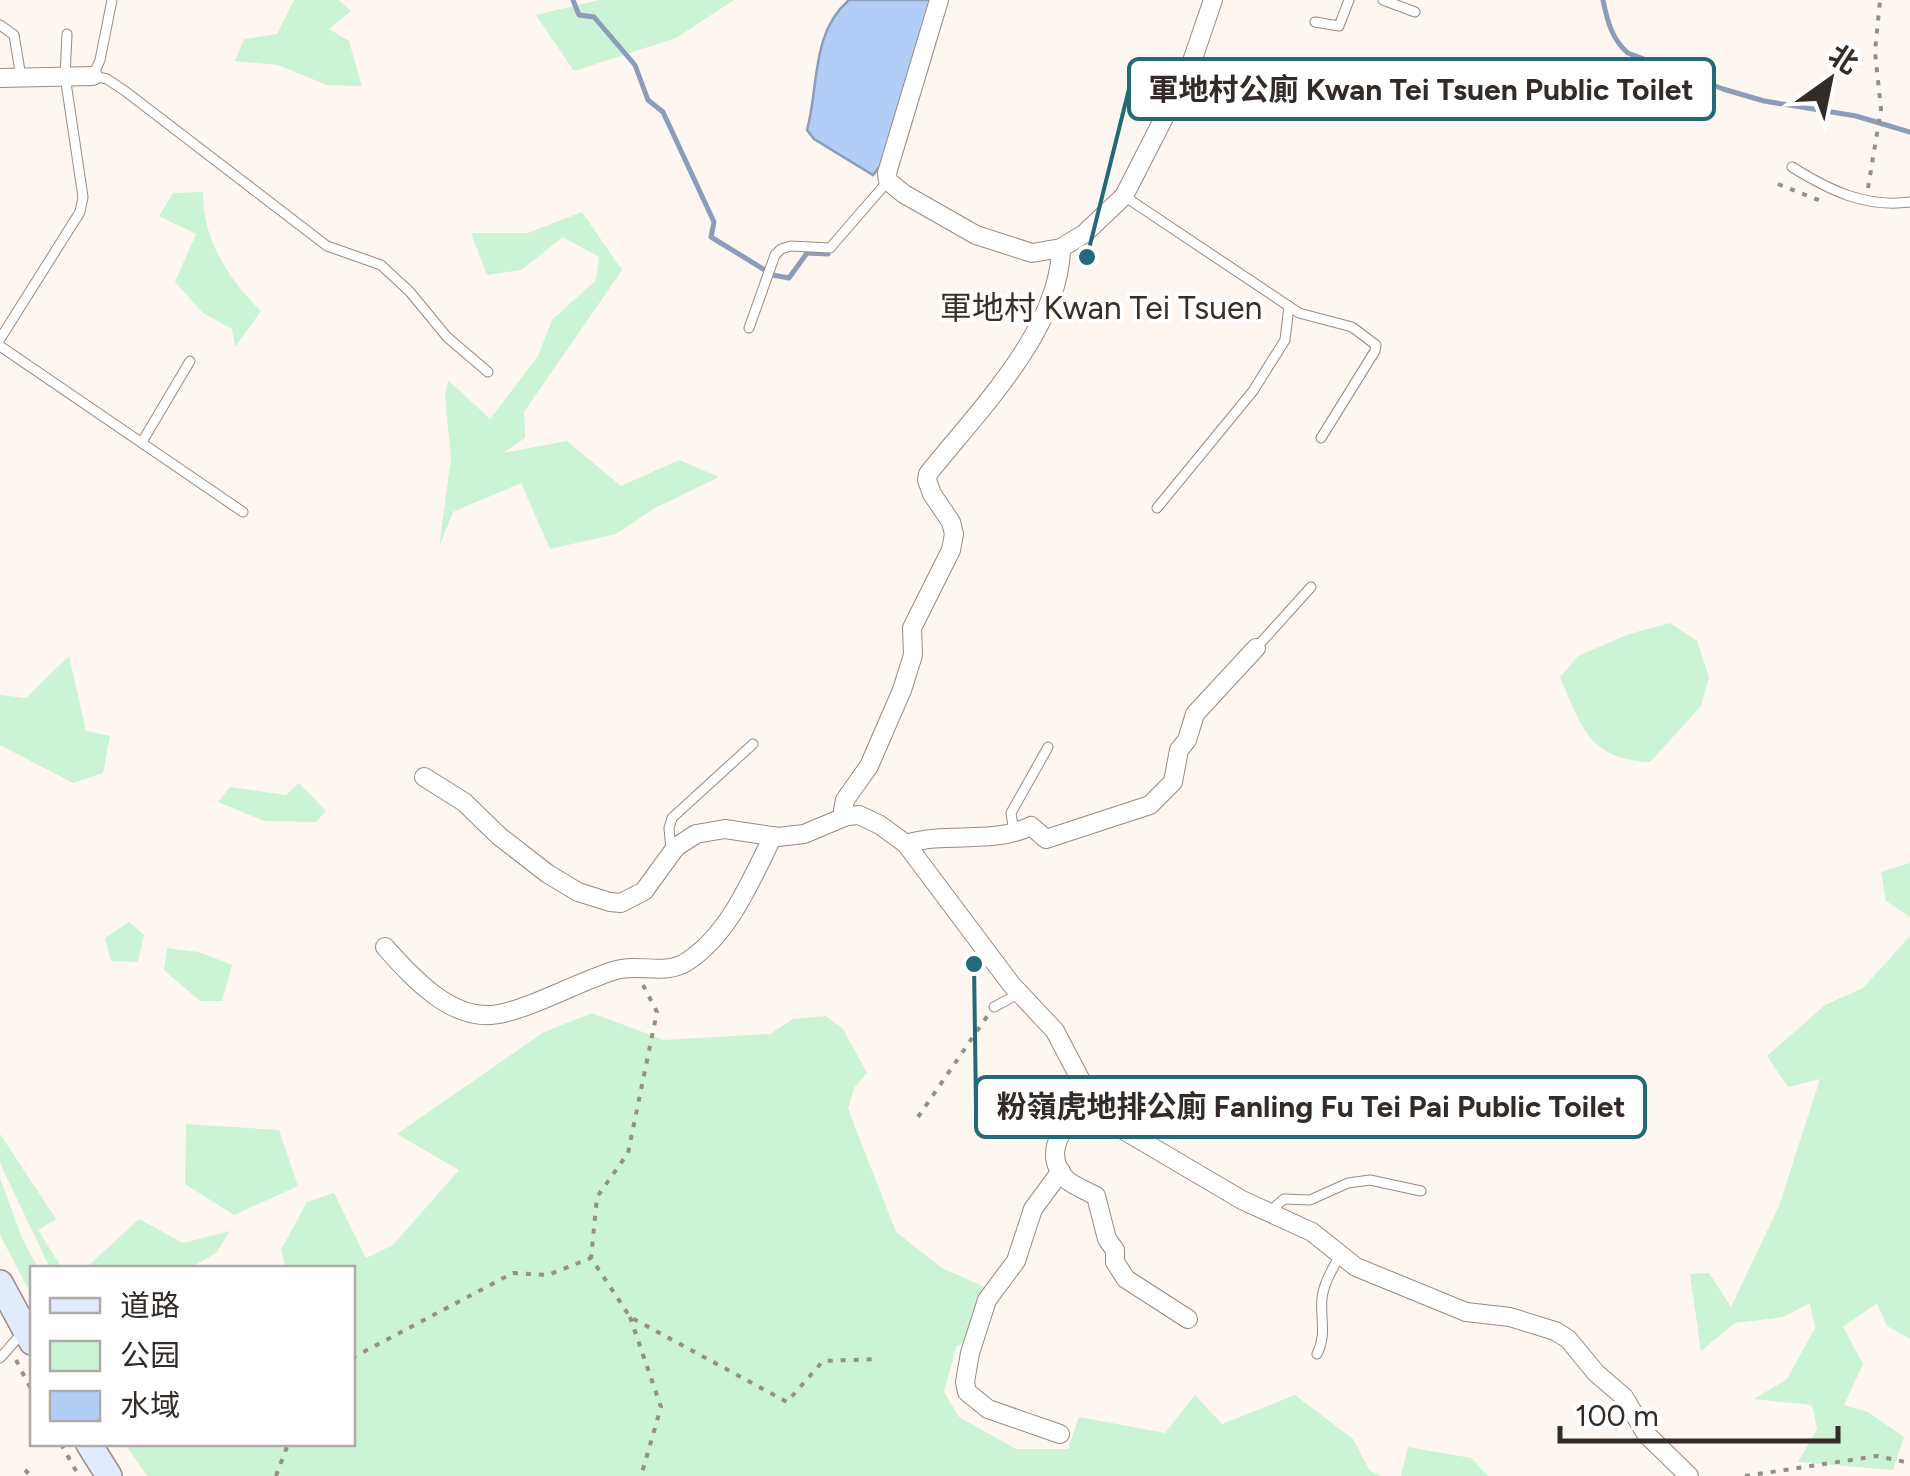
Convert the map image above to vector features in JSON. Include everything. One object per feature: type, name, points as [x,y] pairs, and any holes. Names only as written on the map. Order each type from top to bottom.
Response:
[{"type":"street","points":[[939,0],[888,180],[904,194],[976,235],[1032,252],[1062,248],[1084,234],[1124,196],[1190,66],[1213,0]]},
{"type":"street","points":[[0,78],[93,76]]},
{"type":"street","points":[[846,816],[845,800],[868,766],[902,690],[913,655],[912,628],[952,550],[951,522],[932,494],[928,474],[1011,372],[1057,288],[1062,248]]},
{"type":"street","points":[[906,844],[925,838],[1014,835],[1031,826],[1046,839],[1150,805],[1173,782],[1194,714],[1256,648]]},
{"type":"street","points":[[424,777],[464,802],[499,836],[548,874],[578,892],[621,903],[644,891],[671,852],[696,834],[725,829],[774,836],[804,834],[860,814],[906,844],[1020,993],[1054,1031],[1091,1098],[1114,1124],[1242,1200],[1312,1232],[1356,1267],[1466,1312],[1510,1317],[1555,1331],[1568,1339],[1596,1373],[1624,1397],[1646,1434],[1688,1476]]},
{"type":"street","points":[[385,946],[419,984],[476,1014],[498,1014],[618,968],[670,968],[687,962],[722,929],[774,836]]},
{"type":"street","points":[[1091,1098],[1071,1116],[1058,1138],[1057,1163],[1066,1179],[1096,1196],[1107,1239],[1115,1250],[1114,1262],[1126,1279],[1188,1319]]},
{"type":"street","points":[[1060,1434],[988,1409],[967,1392],[965,1382],[987,1300],[1016,1261],[1032,1209],[1061,1171]]},
{"type":"street","points":[[0,1283],[29,1336]]},
{"type":"street","points":[[90,1446],[108,1476]]},
{"type":"lane","points":[[112,0],[93,76],[125,90],[327,246],[382,265],[420,302],[448,337],[488,372]]},
{"type":"lane","points":[[1315,22],[1339,26],[1349,0]]},
{"type":"lane","points":[[1383,0],[1414,12]]},
{"type":"lane","points":[[0,25],[14,35],[21,77]]},
{"type":"lane","points":[[66,34],[66,76],[83,198],[80,212],[0,342],[243,512]]},
{"type":"lane","points":[[1792,167],[1816,182],[1866,202],[1910,202]]},
{"type":"lane","points":[[750,328],[775,256],[791,246],[830,248],[888,180]]},
{"type":"lane","points":[[1124,196],[1288,306],[1352,327],[1376,345],[1321,438]]},
{"type":"lane","points":[[1156,508],[1253,390],[1285,340],[1288,306]]},
{"type":"lane","points":[[142,442],[190,361]]},
{"type":"lane","points":[[1256,648],[1311,586]]},
{"type":"lane","points":[[671,852],[672,818],[753,744]]},
{"type":"lane","points":[[1014,835],[1011,813],[1048,748]]},
{"type":"lane","points":[[994,1007],[1020,993]]},
{"type":"lane","points":[[1270,1211],[1284,1199],[1310,1200],[1348,1183],[1370,1180],[1421,1191]]},
{"type":"lane","points":[[1317,1354],[1325,1333],[1323,1289],[1341,1254]]},
{"type":"lane","points":[[0,1358],[29,1336]]},
{"type":"path","points":[[1866,202],[1881,109],[1875,52],[1880,0]]},
{"type":"path","points":[[633,968],[657,1012],[628,1153],[597,1198],[591,1258],[630,1317],[661,1407],[642,1476]]},
{"type":"path","points":[[918,1117],[994,1007]]},
{"type":"path","points":[[355,1356],[513,1273],[548,1275],[591,1258]]},
{"type":"path","points":[[630,1317],[787,1402],[823,1361],[878,1358]]},
{"type":"path","points":[[62,1446],[79,1476]]},
{"type":"path","points":[[276,1476],[287,1446]]},
{"type":"path","points":[[1745,1476],[1877,1456],[1910,1463]]},
{"type":"path","points":[[25,1470],[31,1476]]},
{"type":"green space","points":[[294,0],[339,0],[351,11],[329,29],[349,41],[362,86],[327,85],[278,65],[235,61],[244,39],[277,34]]},
{"type":"green space","points":[[599,0],[734,0],[676,38],[574,71],[536,15]]},
{"type":"green space","points":[[203,192],[207,225],[219,257],[261,311],[235,347],[232,329],[203,313],[175,282],[196,234],[159,216],[173,193]]},
{"type":"green space","points":[[582,212],[622,270],[524,412],[525,438],[503,453],[567,441],[621,486],[679,460],[719,477],[655,508],[616,534],[550,549],[521,483],[453,512],[439,547],[451,458],[445,397],[448,380],[490,419],[538,356],[552,320],[596,280],[599,257],[563,237],[521,270],[487,275],[471,233],[528,233]]},
{"type":"green space","points":[[1670,623],[1697,641],[1709,677],[1701,706],[1650,762],[1613,755],[1590,738],[1560,677],[1578,656],[1629,634]]},
{"type":"green space","points":[[69,656],[86,731],[110,736],[103,773],[73,783],[0,745],[0,695],[26,698]]},
{"type":"green space","points":[[299,783],[326,811],[316,822],[264,821],[218,802],[230,787],[286,795]]},
{"type":"green space","points":[[1910,860],[1910,917],[1886,901],[1881,872]]},
{"type":"green space","points":[[129,922],[144,935],[138,962],[111,961],[105,938]]},
{"type":"green space","points":[[1910,936],[1910,1339],[1887,1326],[1877,1303],[1843,1327],[1863,1364],[1844,1405],[1868,1412],[1904,1437],[1893,1470],[1798,1462],[1817,1429],[1812,1405],[1754,1399],[1787,1379],[1815,1328],[1810,1303],[1783,1317],[1735,1323],[1701,1351],[1690,1274],[1709,1273],[1731,1307],[1779,1206],[1820,1079],[1788,1087],[1767,1056],[1825,1005],[1863,988]]},
{"type":"green space","points":[[167,948],[199,952],[232,965],[222,1001],[200,1001],[164,970]]},
{"type":"green space","points":[[592,1013],[664,1040],[770,1034],[793,1019],[826,1016],[843,1029],[867,1073],[854,1088],[848,1109],[896,1232],[942,1268],[987,1288],[980,1332],[956,1347],[944,1392],[959,1417],[1016,1449],[1068,1449],[1079,1417],[1165,1433],[1195,1395],[1222,1424],[1295,1395],[1353,1439],[1370,1471],[1381,1476],[147,1476],[126,1446],[355,1446],[355,1266],[285,1266],[281,1250],[307,1202],[334,1193],[366,1258],[393,1245],[459,1170],[397,1134],[544,1032]]},
{"type":"green space","points":[[186,1124],[279,1130],[298,1186],[234,1215],[185,1184]]},
{"type":"green space","points":[[0,1134],[56,1219],[38,1230],[61,1266],[49,1266],[0,1163]]},
{"type":"green space","points":[[0,1178],[37,1266],[30,1266],[30,1292],[0,1235]]},
{"type":"green space","points":[[139,1219],[183,1243],[230,1231],[216,1253],[193,1266],[88,1266]]},
{"type":"green space","points":[[1408,1447],[1471,1458],[1488,1476],[1401,1476]]},
{"type":"water","points":[[849,0],[931,0],[881,165],[873,175],[814,139],[807,130],[822,44],[837,13]]},
{"type":"waterway","points":[[573,0],[579,15],[594,17],[635,65],[648,100],[663,112],[714,222],[711,237],[773,275],[789,278],[807,253],[828,254]]},
{"type":"waterway","points":[[1603,0],[1614,36],[1628,53],[1764,101],[1856,116],[1910,132]]},
{"type":"place","name":"軍地村公廁 Kwan Tei Tsuen Public Toilet","points":[[1087,257]]},
{"type":"place","name":"粉嶺虎地排公廁 Fanling Fu Tei Pai Public Toilet","points":[[974,964]]},
{"type":"district","name":"軍地村 Kwan Tei Tsuen","points":[[1101,308]]}]
